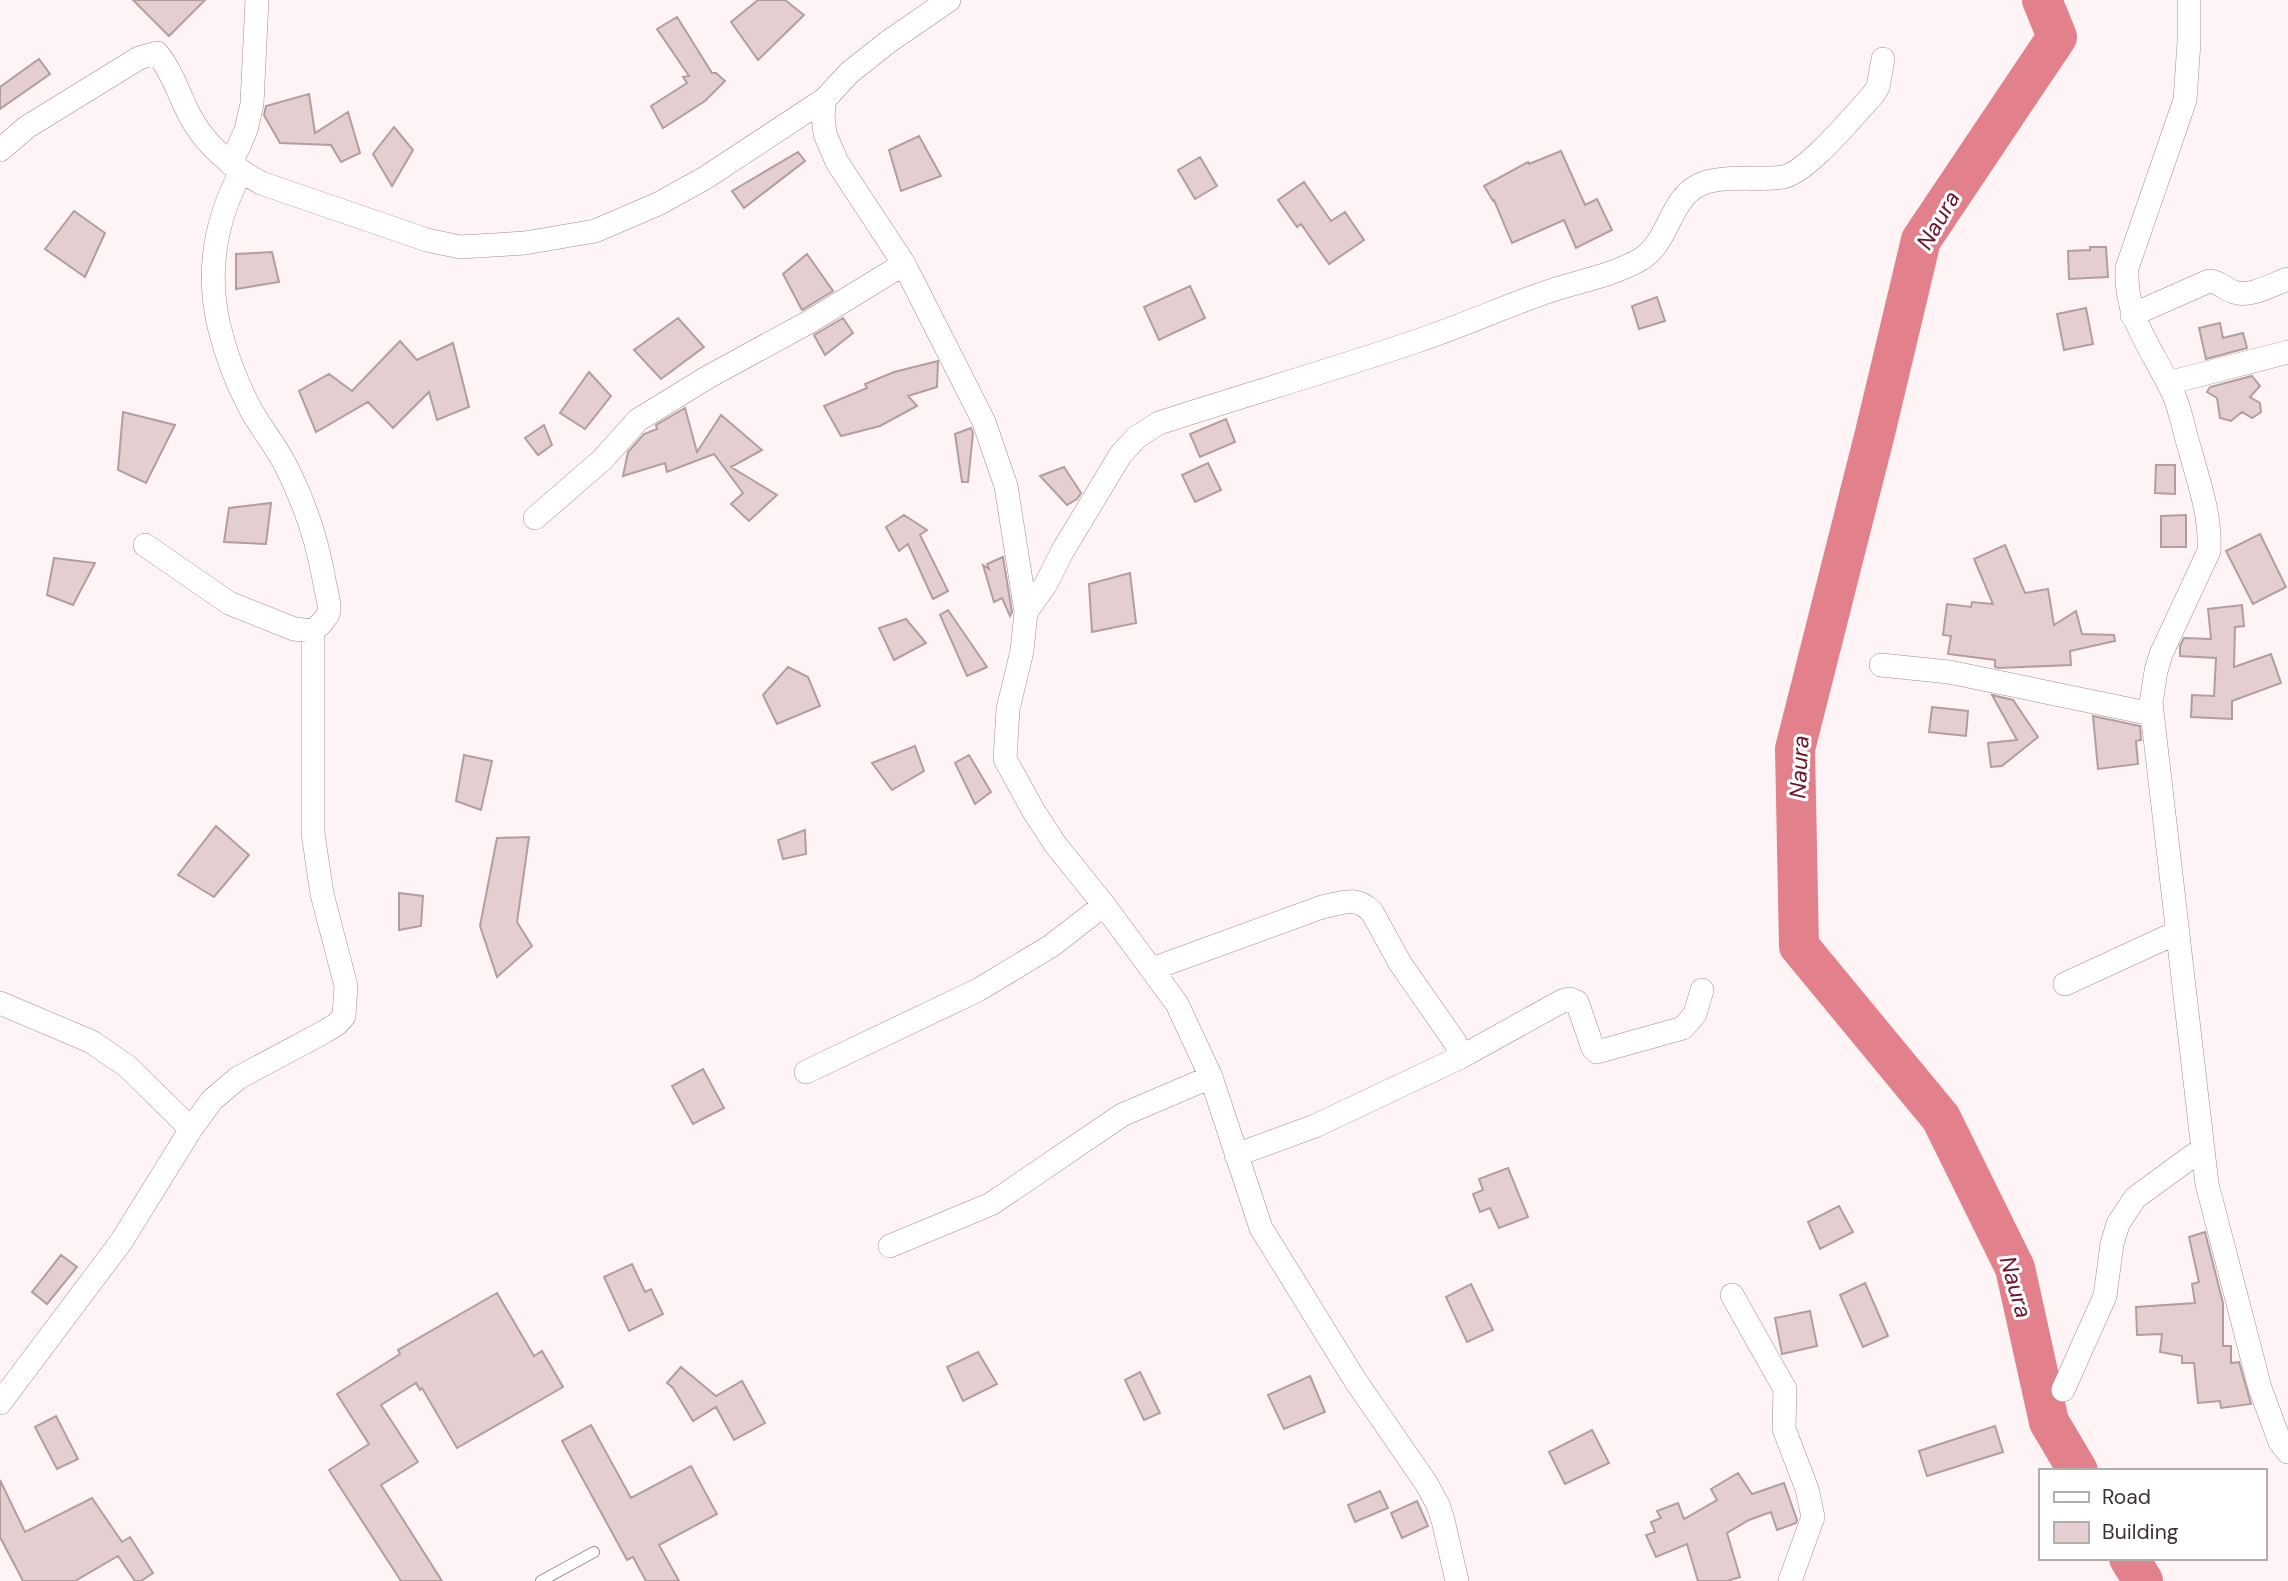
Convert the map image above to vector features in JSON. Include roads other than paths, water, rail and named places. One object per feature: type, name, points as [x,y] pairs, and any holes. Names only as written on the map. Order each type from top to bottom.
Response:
[{"type":"street","points":[[145,545],[229,603],[294,629],[313,631],[323,622],[329,610],[320,560],[301,501],[290,475],[251,409],[231,366],[218,324],[214,282],[216,239],[252,104],[257,0]]},
{"type":"street","points":[[0,150],[27,127],[139,58],[157,53],[200,132],[236,168],[280,190],[427,240],[460,247],[525,243],[596,232],[658,204],[705,178],[825,99],[849,73],[949,0]]},
{"type":"street","points":[[2189,0],[2185,100],[2127,268],[2126,284],[2132,315],[2168,383],[2179,411],[2210,536],[2209,551],[2155,671],[2151,703],[2207,1184],[2260,1388],[2280,1442],[2288,1452]]},
{"type":"street","points":[[1026,612],[1046,584],[1062,552],[1121,454],[1137,438],[1159,423],[1418,341],[1544,292],[1623,268],[1640,260],[1650,253],[1661,239],[1683,197],[1700,184],[1782,177],[1803,168],[1872,96],[1878,87],[1883,59]]},
{"type":"street","points":[[825,99],[822,115],[825,134],[837,162],[904,264],[984,422],[1006,486],[1026,612],[1023,651],[1009,709],[1005,759],[1032,810],[1055,844],[1177,1004],[1211,1077],[1252,1205],[1273,1251],[1355,1380],[1426,1483],[1438,1505],[1457,1581]]},
{"type":"street","points":[[535,519],[602,460],[638,420],[904,264]]},
{"type":"street","points":[[2132,315],[2208,281],[2215,281],[2234,292],[2247,293],[2288,279]]},
{"type":"street","points":[[2168,383],[2288,352]]},
{"type":"street","points":[[0,1403],[121,1242],[212,1100],[231,1083],[324,1032],[344,1016],[346,986],[322,894],[313,834],[313,631]]},
{"type":"street","points":[[1881,665],[1949,672],[2152,714]]},
{"type":"street","points":[[1152,970],[1322,907],[1351,901],[1364,903],[1372,912],[1418,992],[1455,1042],[1461,1057]]},
{"type":"street","points":[[806,1072],[978,990],[1051,946],[1104,905]]},
{"type":"street","points":[[2065,984],[2178,932]]},
{"type":"street","points":[[1236,1155],[1315,1126],[1461,1057],[1570,999],[1577,1002],[1582,1011],[1593,1048],[1597,1052],[1683,1028],[1695,1014],[1702,990]]},
{"type":"street","points":[[0,1003],[18,1013],[92,1042],[128,1068],[191,1129]]},
{"type":"street","points":[[890,1246],[991,1203],[1122,1115],[1211,1077]]},
{"type":"street","points":[[2063,1390],[2105,1296],[2112,1244],[2118,1224],[2135,1198],[2202,1149]]},
{"type":"street","points":[[1732,1294],[1785,1389],[1784,1429],[1812,1509],[1813,1517],[1790,1581]]},
{"type":"lane","points":[[541,1581],[594,1552]]},
{"type":"waterway","name":"Naura","points":[[2042,0],[2057,37],[1921,240],[1795,749],[1799,946],[1941,1118],[2015,1268],[2049,1422],[2077,1469]]},
{"type":"waterway","name":"Naura","points":[[2130,1560],[2143,1581]]}]
